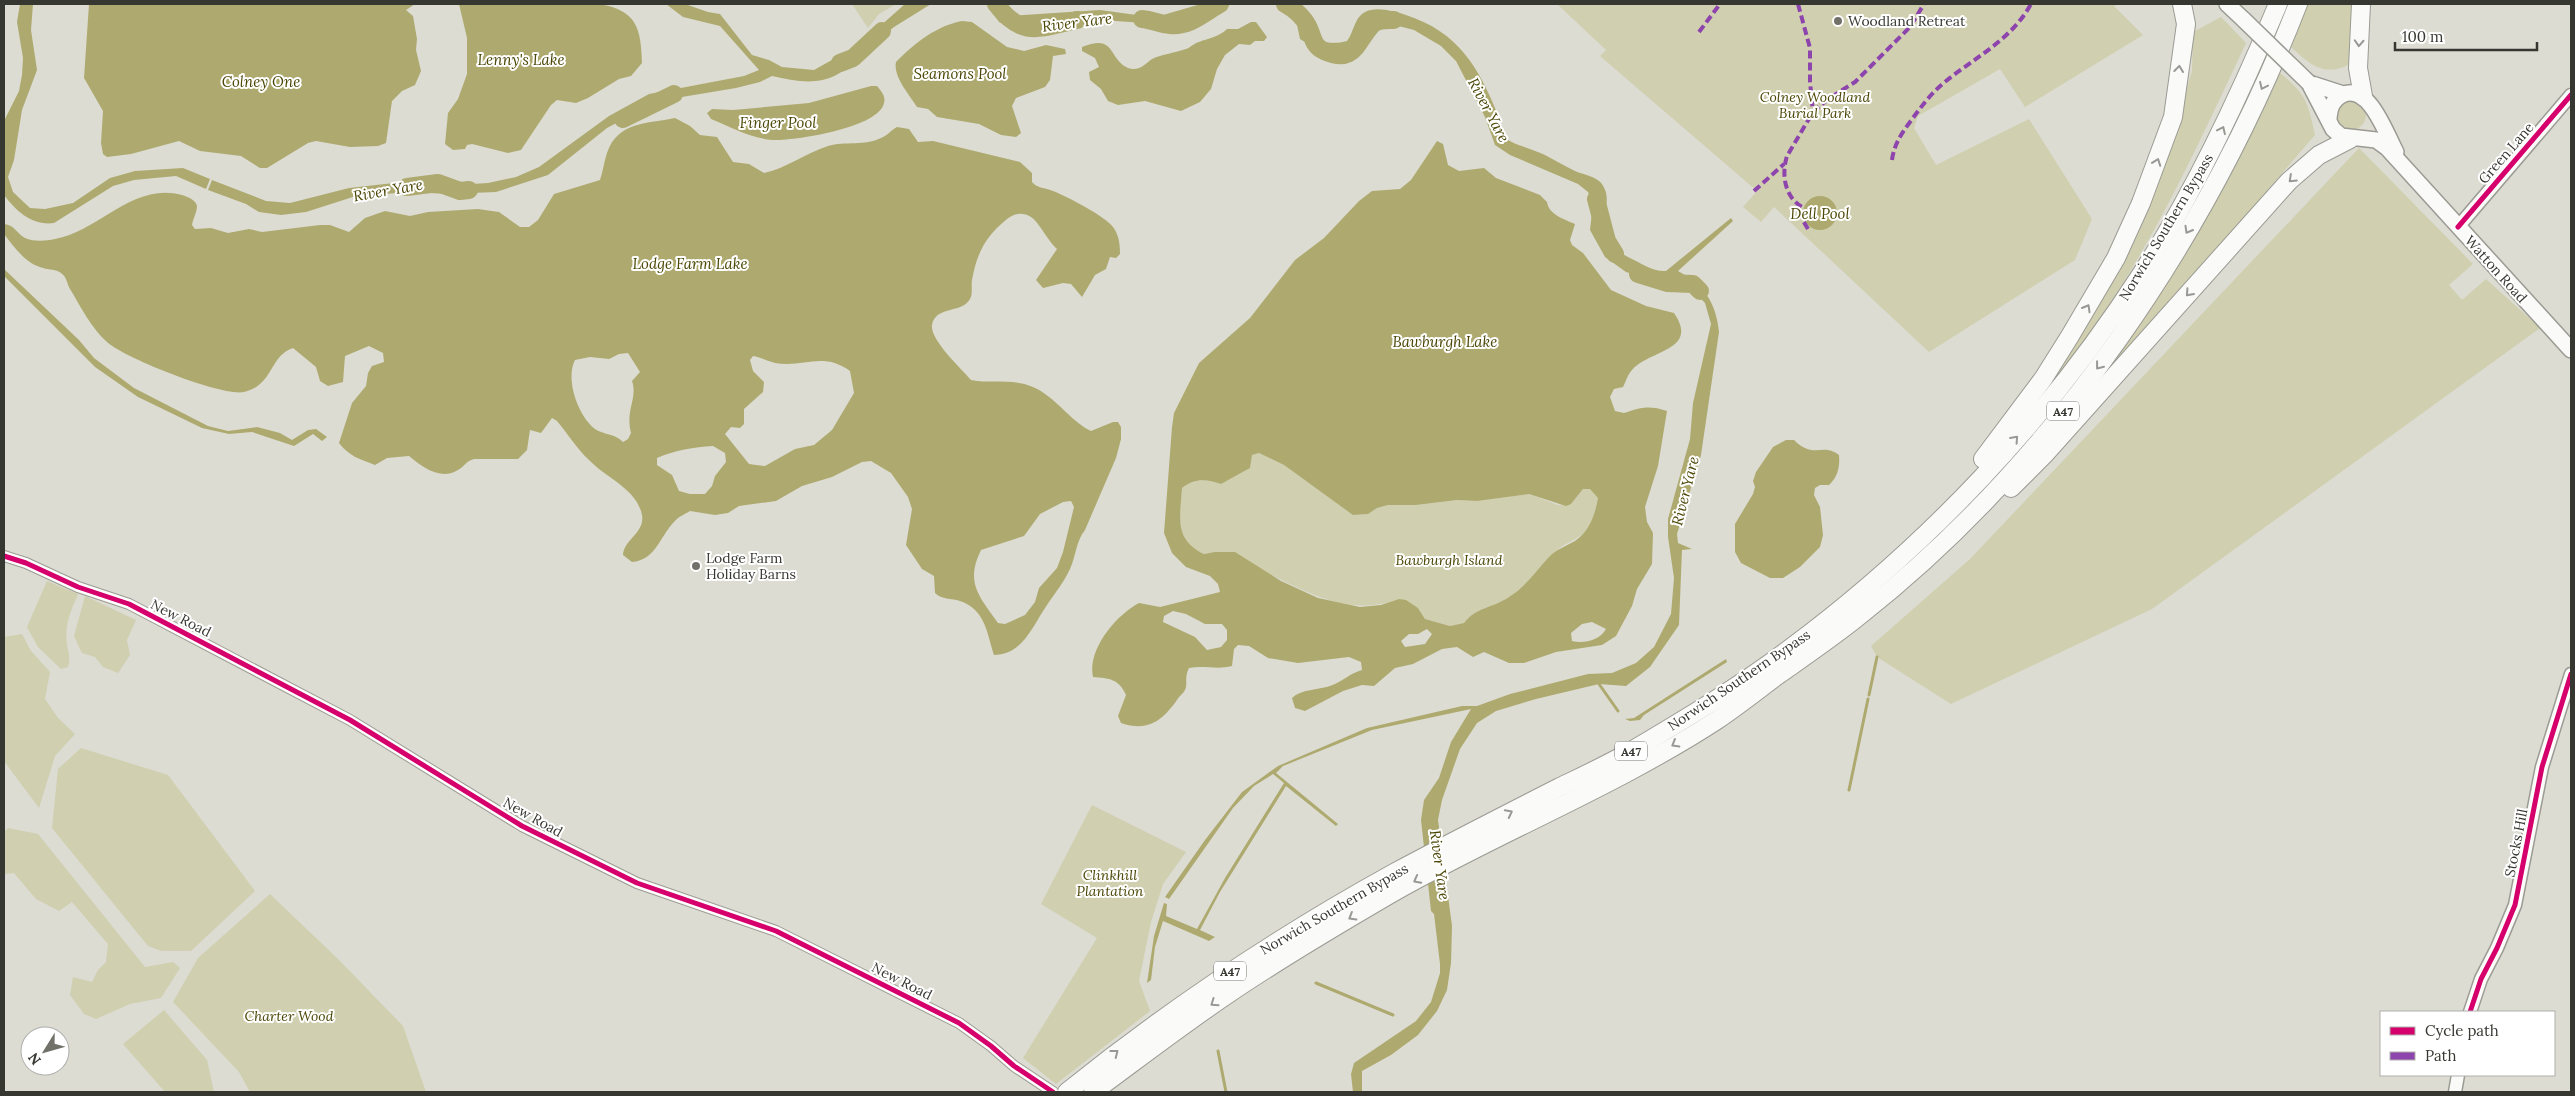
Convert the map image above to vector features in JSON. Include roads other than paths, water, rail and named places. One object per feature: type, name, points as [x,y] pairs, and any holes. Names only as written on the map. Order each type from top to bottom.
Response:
[{"type":"highway","name":"Norwich Southern Bypass","points":[[1079,1090],[1118,1051],[1238,965],[1392,874],[1629,752],[1723,694],[1788,650],[1877,578],[1961,500],[2037,414],[2090,348],[2144,271],[2216,142],[2278,4]]},
{"type":"highway","name":"Norwich Southern Bypass","points":[[1079,1090],[1231,992],[1394,892],[1629,771],[1717,720],[1860,616],[1923,562],[1982,503],[2076,396],[2119,340],[2159,281],[2231,154],[2272,67],[2298,4]]},
{"type":"highway","points":[[2361,4],[2358,68],[2363,96]]},
{"type":"highway","name":"A47","points":[[1788,650],[1906,543],[1963,484],[2043,380],[2070,336],[2116,258],[2151,178],[2173,117],[2186,24],[2182,5]]},
{"type":"highway","name":"A47","points":[[1717,720],[1845,636],[1903,591],[1954,544],[2044,455],[2289,180],[2319,155],[2355,138]]},
{"type":"main road","name":"Watton Road","points":[[2226,5],[2309,83],[2332,129],[2341,136],[2376,140],[2387,148],[2571,350]]},
{"type":"main road","name":"Watton Road","points":[[2309,83],[2343,94],[2353,93],[2363,96],[2371,103],[2402,164]]},
{"type":"main road","points":[[2328,118],[2330,108],[2335,100],[2343,94]]},
{"type":"main road","points":[[2355,138],[2368,132],[2373,124],[2374,112]]},
{"type":"street","name":"Green Lane","points":[[2458,227],[2571,95]]},
{"type":"street","name":"New Road","points":[[4,556],[26,563],[78,587],[129,604],[350,720],[522,826],[637,883],[776,932],[959,1022],[1014,1066],[1053,1092]]},
{"type":"street","name":"Stocks Hill","points":[[2470,1011],[2481,979],[2497,948],[2515,905],[2542,768],[2571,674]]},
{"type":"street","points":[[2455,1092],[2458,1076]]},
{"type":"water","points":[[20,4],[33,4],[31,30],[37,70],[22,110],[14,160],[8,177],[13,192],[30,208],[45,209],[73,203],[110,178],[135,171],[183,168],[210,179],[206,189],[176,176],[134,180],[113,186],[54,223],[32,220],[19,212],[4,195],[5,119],[19,91],[22,75],[23,58],[17,22]]},
{"type":"water","name":"Colney One","points":[[89,4],[415,4],[406,10],[413,16],[417,39],[416,50],[421,71],[415,85],[402,91],[392,101],[386,143],[378,146],[350,147],[316,141],[308,143],[267,168],[260,168],[241,156],[200,151],[179,141],[131,154],[107,157],[103,154],[101,143],[103,111],[84,78]]},
{"type":"water","name":"Lenny's Lake","points":[[459,4],[600,4],[612,7],[622,11],[634,23],[640,40],[642,63],[631,76],[619,79],[588,98],[576,103],[557,100],[551,105],[521,150],[508,153],[472,144],[467,145],[465,149],[453,150],[445,144],[448,113],[458,99],[467,74],[467,38]]},
{"type":"water","points":[[666,4],[685,4],[720,14],[752,55],[769,60],[782,67],[814,70],[855,47],[861,53],[855,57],[855,62],[842,71],[822,80],[797,81],[772,76],[760,82],[736,88],[658,101],[607,128],[548,175],[496,192],[447,194],[412,192],[356,196],[306,212],[281,215],[259,212],[246,204],[208,190],[212,180],[266,201],[290,203],[349,188],[412,181],[455,185],[488,183],[516,177],[539,167],[609,116],[649,94],[744,76],[759,70],[720,26],[683,17]]},
{"type":"water","points":[[905,4],[931,4],[894,27],[866,49],[861,43]]},
{"type":"water","points":[[988,4],[1001,4],[1010,16],[1100,10],[1144,16],[1163,15],[1201,4],[1226,4],[1211,14],[1181,23],[1103,21],[1011,28],[999,22]]},
{"type":"water","points":[[1281,4],[1298,4],[1308,21],[1307,31],[1316,38],[1326,42],[1347,41],[1356,21],[1361,15],[1374,9],[1401,13],[1440,31],[1453,41],[1474,66],[1498,115],[1503,137],[1599,181],[1606,194],[1607,203],[1603,222],[1607,240],[1617,250],[1645,266],[1666,271],[1731,218],[1733,221],[1678,271],[1695,282],[1712,303],[1719,332],[1701,455],[1677,534],[1678,543],[1692,549],[1682,550],[1679,625],[1650,667],[1626,686],[1599,684],[1536,699],[1496,711],[1477,723],[1460,749],[1442,800],[1438,820],[1452,926],[1451,963],[1447,990],[1437,1011],[1418,1035],[1391,1055],[1362,1071],[1362,1092],[1353,1092],[1351,1074],[1354,1063],[1416,1021],[1431,1002],[1440,973],[1421,820],[1424,800],[1439,778],[1451,742],[1471,709],[1372,730],[1283,766],[1276,773],[1338,824],[1336,826],[1286,786],[1220,892],[1200,930],[1215,937],[1209,941],[1163,921],[1155,947],[1151,980],[1147,983],[1154,936],[1164,903],[1167,904],[1166,916],[1197,929],[1225,878],[1284,783],[1273,774],[1254,786],[1233,808],[1169,899],[1165,897],[1242,792],[1278,766],[1367,728],[1462,706],[1477,706],[1510,694],[1588,674],[1612,673],[1636,663],[1654,647],[1671,614],[1674,578],[1668,537],[1668,519],[1690,439],[1693,403],[1711,324],[1705,303],[1690,287],[1675,282],[1651,280],[1626,272],[1605,257],[1590,230],[1593,203],[1588,192],[1578,184],[1510,155],[1495,145],[1485,117],[1456,61],[1441,46],[1414,30],[1383,22],[1372,24],[1349,53],[1324,54],[1300,39],[1296,20]]},
{"type":"water","name":"Seamons Pool","points":[[972,22],[1007,47],[1024,51],[1046,45],[1065,49],[1066,54],[1053,56],[1050,80],[1045,87],[1016,98],[1012,106],[1021,133],[1016,137],[1001,135],[979,124],[937,117],[928,109],[917,107],[899,79],[896,62],[903,55],[935,31],[952,23]]},
{"type":"water","points":[[1251,22],[1256,22],[1267,37],[1264,41],[1255,41],[1250,45],[1239,44],[1225,55],[1217,69],[1211,89],[1200,102],[1181,111],[1145,101],[1118,105],[1108,101],[1101,89],[1090,80],[1089,72],[1099,67],[1095,58],[1082,51],[1082,47],[1101,43],[1110,49],[1122,64],[1128,68],[1135,69],[1142,67],[1156,57],[1188,48],[1217,36],[1227,29],[1238,29]]},
{"type":"water","name":"Finger Pool","points":[[877,86],[884,96],[884,103],[879,112],[852,126],[798,138],[772,140],[748,135],[711,119],[707,113],[712,109],[733,110],[809,103]]},
{"type":"water","name":"Lodge Farm Lake","points":[[675,118],[690,126],[700,135],[717,137],[733,162],[749,164],[764,173],[781,168],[828,146],[875,140],[885,136],[897,127],[909,129],[918,142],[933,141],[1020,162],[1032,173],[1032,182],[1034,184],[1085,207],[1109,222],[1115,230],[1119,240],[1120,254],[1116,258],[1110,257],[1106,269],[1095,275],[1082,297],[1071,284],[1063,283],[1043,288],[1036,280],[1057,249],[1031,217],[1022,214],[1013,215],[993,232],[983,246],[974,270],[970,299],[961,307],[938,315],[932,325],[941,346],[971,380],[1010,382],[1033,387],[1049,397],[1083,427],[1091,431],[1113,422],[1118,422],[1121,427],[1121,439],[1116,458],[1080,539],[1070,569],[1032,630],[1013,650],[1004,654],[994,655],[987,631],[975,610],[960,601],[944,598],[935,593],[934,576],[922,569],[906,545],[912,509],[908,497],[891,473],[871,461],[862,462],[832,477],[802,486],[776,501],[739,506],[728,513],[715,515],[690,511],[676,520],[647,557],[632,562],[623,555],[624,549],[638,531],[642,521],[639,506],[628,491],[585,456],[557,421],[552,418],[541,433],[530,430],[527,450],[518,459],[474,459],[458,470],[445,474],[426,468],[409,456],[387,458],[375,465],[359,459],[339,443],[352,403],[366,386],[368,373],[372,366],[384,362],[383,353],[369,346],[345,356],[343,382],[328,386],[320,381],[316,367],[293,348],[279,357],[261,383],[244,392],[216,389],[196,383],[152,366],[107,342],[87,317],[63,275],[57,271],[31,263],[4,234],[4,224],[11,226],[22,236],[29,239],[40,241],[55,239],[87,227],[132,201],[147,195],[164,193],[182,195],[195,202],[197,208],[192,225],[195,229],[211,228],[228,233],[249,229],[262,232],[320,225],[330,225],[349,232],[365,218],[385,211],[410,216],[428,212],[478,209],[499,212],[520,227],[529,227],[538,220],[554,194],[600,180],[607,153],[612,143],[626,129],[644,123]],"holes":[[[628,353],[640,372],[632,381],[634,393],[629,417],[631,433],[628,439],[623,442],[616,437],[598,431],[589,423],[583,415],[572,387],[572,368],[575,360],[590,357],[609,359],[619,354]],[[753,356],[785,364],[831,362],[850,371],[854,393],[832,430],[814,445],[795,449],[765,466],[749,464],[725,434],[731,427],[740,428],[744,424],[744,409],[763,392],[764,382],[753,371],[750,360]],[[713,446],[725,453],[726,462],[715,476],[712,486],[705,494],[690,494],[679,491],[672,475],[657,465],[657,458],[685,449]],[[1071,501],[1074,507],[1057,568],[1039,588],[1035,602],[1025,615],[1005,624],[998,623],[976,589],[974,572],[981,550],[1024,536],[1040,514],[1063,502]]]},
{"type":"water","name":"Bawburgh Lake","points":[[1437,141],[1443,144],[1448,165],[1459,171],[1484,168],[1496,178],[1540,195],[1554,213],[1575,224],[1570,240],[1572,245],[1583,253],[1611,290],[1646,306],[1674,313],[1680,326],[1681,335],[1677,342],[1640,363],[1628,376],[1623,387],[1614,389],[1610,397],[1615,411],[1624,413],[1650,407],[1667,411],[1658,466],[1645,507],[1647,522],[1653,533],[1652,564],[1637,589],[1632,606],[1616,636],[1602,645],[1556,652],[1524,663],[1509,663],[1484,652],[1473,657],[1457,647],[1442,649],[1413,664],[1395,668],[1374,686],[1362,685],[1343,691],[1305,711],[1295,708],[1292,698],[1305,691],[1334,684],[1362,670],[1361,662],[1349,657],[1298,663],[1268,658],[1249,646],[1238,645],[1234,649],[1232,666],[1189,668],[1185,690],[1166,714],[1154,723],[1139,726],[1121,723],[1118,716],[1126,695],[1123,690],[1113,680],[1093,677],[1094,656],[1105,634],[1121,616],[1139,603],[1160,607],[1220,592],[1218,584],[1210,576],[1186,567],[1172,553],[1164,533],[1174,413],[1199,363],[1250,318],[1295,260],[1324,238],[1359,201],[1372,191],[1400,189],[1411,180]],"holes":[[[1259,453],[1284,465],[1353,515],[1368,514],[1377,508],[1388,505],[1416,505],[1457,500],[1477,501],[1529,494],[1566,506],[1571,504],[1583,489],[1590,489],[1598,498],[1591,522],[1580,537],[1552,554],[1515,593],[1503,601],[1479,611],[1464,623],[1450,626],[1425,619],[1418,608],[1406,600],[1399,599],[1381,605],[1360,607],[1318,598],[1281,581],[1235,552],[1204,554],[1194,548],[1183,535],[1181,527],[1182,488],[1191,482],[1201,480],[1221,484],[1250,468],[1252,455]],[[1173,611],[1186,614],[1205,624],[1222,624],[1227,630],[1227,640],[1221,647],[1207,650],[1195,637],[1163,622],[1164,616]],[[1592,622],[1606,629],[1600,636],[1591,640],[1582,642],[1572,641],[1571,633],[1582,624]],[[1427,629],[1432,634],[1425,644],[1405,647],[1401,641],[1409,634],[1418,634]]]},
{"type":"water","name":"Dell Pool","points":[[1820,196],[1832,201],[1837,213],[1832,225],[1820,230],[1808,225],[1803,213],[1808,201]]},
{"type":"water","points":[[4,269],[79,340],[94,358],[134,388],[208,426],[228,431],[257,427],[280,433],[292,440],[308,430],[316,429],[327,437],[322,441],[313,434],[294,446],[252,432],[229,434],[202,428],[138,397],[95,367],[4,276]]},
{"type":"water","points":[[1786,440],[1794,440],[1807,449],[1833,451],[1839,455],[1839,463],[1838,471],[1832,482],[1829,485],[1820,485],[1815,488],[1814,495],[1820,507],[1823,535],[1820,547],[1800,567],[1783,578],[1770,578],[1741,563],[1735,552],[1735,524],[1753,494],[1755,487],[1753,481],[1756,472],[1773,447]]},
{"type":"water","points":[[1726,659],[1727,662],[1644,715],[1640,720],[1630,721],[1625,719],[1634,718]]},
{"type":"waterway","name":"River Yare","points":[[996,4],[1005,15],[1023,27],[1042,28],[1077,20]]},
{"type":"waterway","name":"River Yare","points":[[1142,19],[1170,25],[1184,24],[1220,4]]},
{"type":"waterway","name":"River Yare","points":[[1285,4],[1304,19],[1317,46],[1334,55],[1342,55],[1354,50],[1374,23],[1383,20],[1394,20]]},
{"type":"waterway","name":"River Yare","points":[[840,63],[853,58],[882,31]]},
{"type":"waterway","name":"River Yare","points":[[623,119],[674,94]]},
{"type":"waterway","name":"River Yare","points":[[407,187],[438,183],[460,191],[469,190]]},
{"type":"waterway","name":"River Yare","points":[[1596,199],[1607,241],[1615,254]]},
{"type":"waterway","name":"River Yare","points":[[1638,274],[1667,283],[1693,284],[1700,291]]},
{"type":"waterway","points":[[1869,695],[1877,657]]},
{"type":"waterway","points":[[1599,684],[1618,711]]},
{"type":"waterway","points":[[1849,790],[1868,699]]},
{"type":"waterway","points":[[1316,983],[1393,1015]]},
{"type":"waterway","points":[[1218,1051],[1226,1092]]},
{"type":"place","name":"Woodland Retreat","points":[[1838,21]]},
{"type":"place","name":"Lodge Farm Holiday Barns","points":[[696,566]]},
{"type":"park label","name":"Colney Woodland Burial Park","points":[[1815,105]]},
{"type":"park label","name":"Bawburgh Island","points":[[1449,560]]},
{"type":"park label","name":"Clinkhill Plantation","points":[[1110,884]]},
{"type":"park label","name":"Charter Wood","points":[[289,1016]]}]
